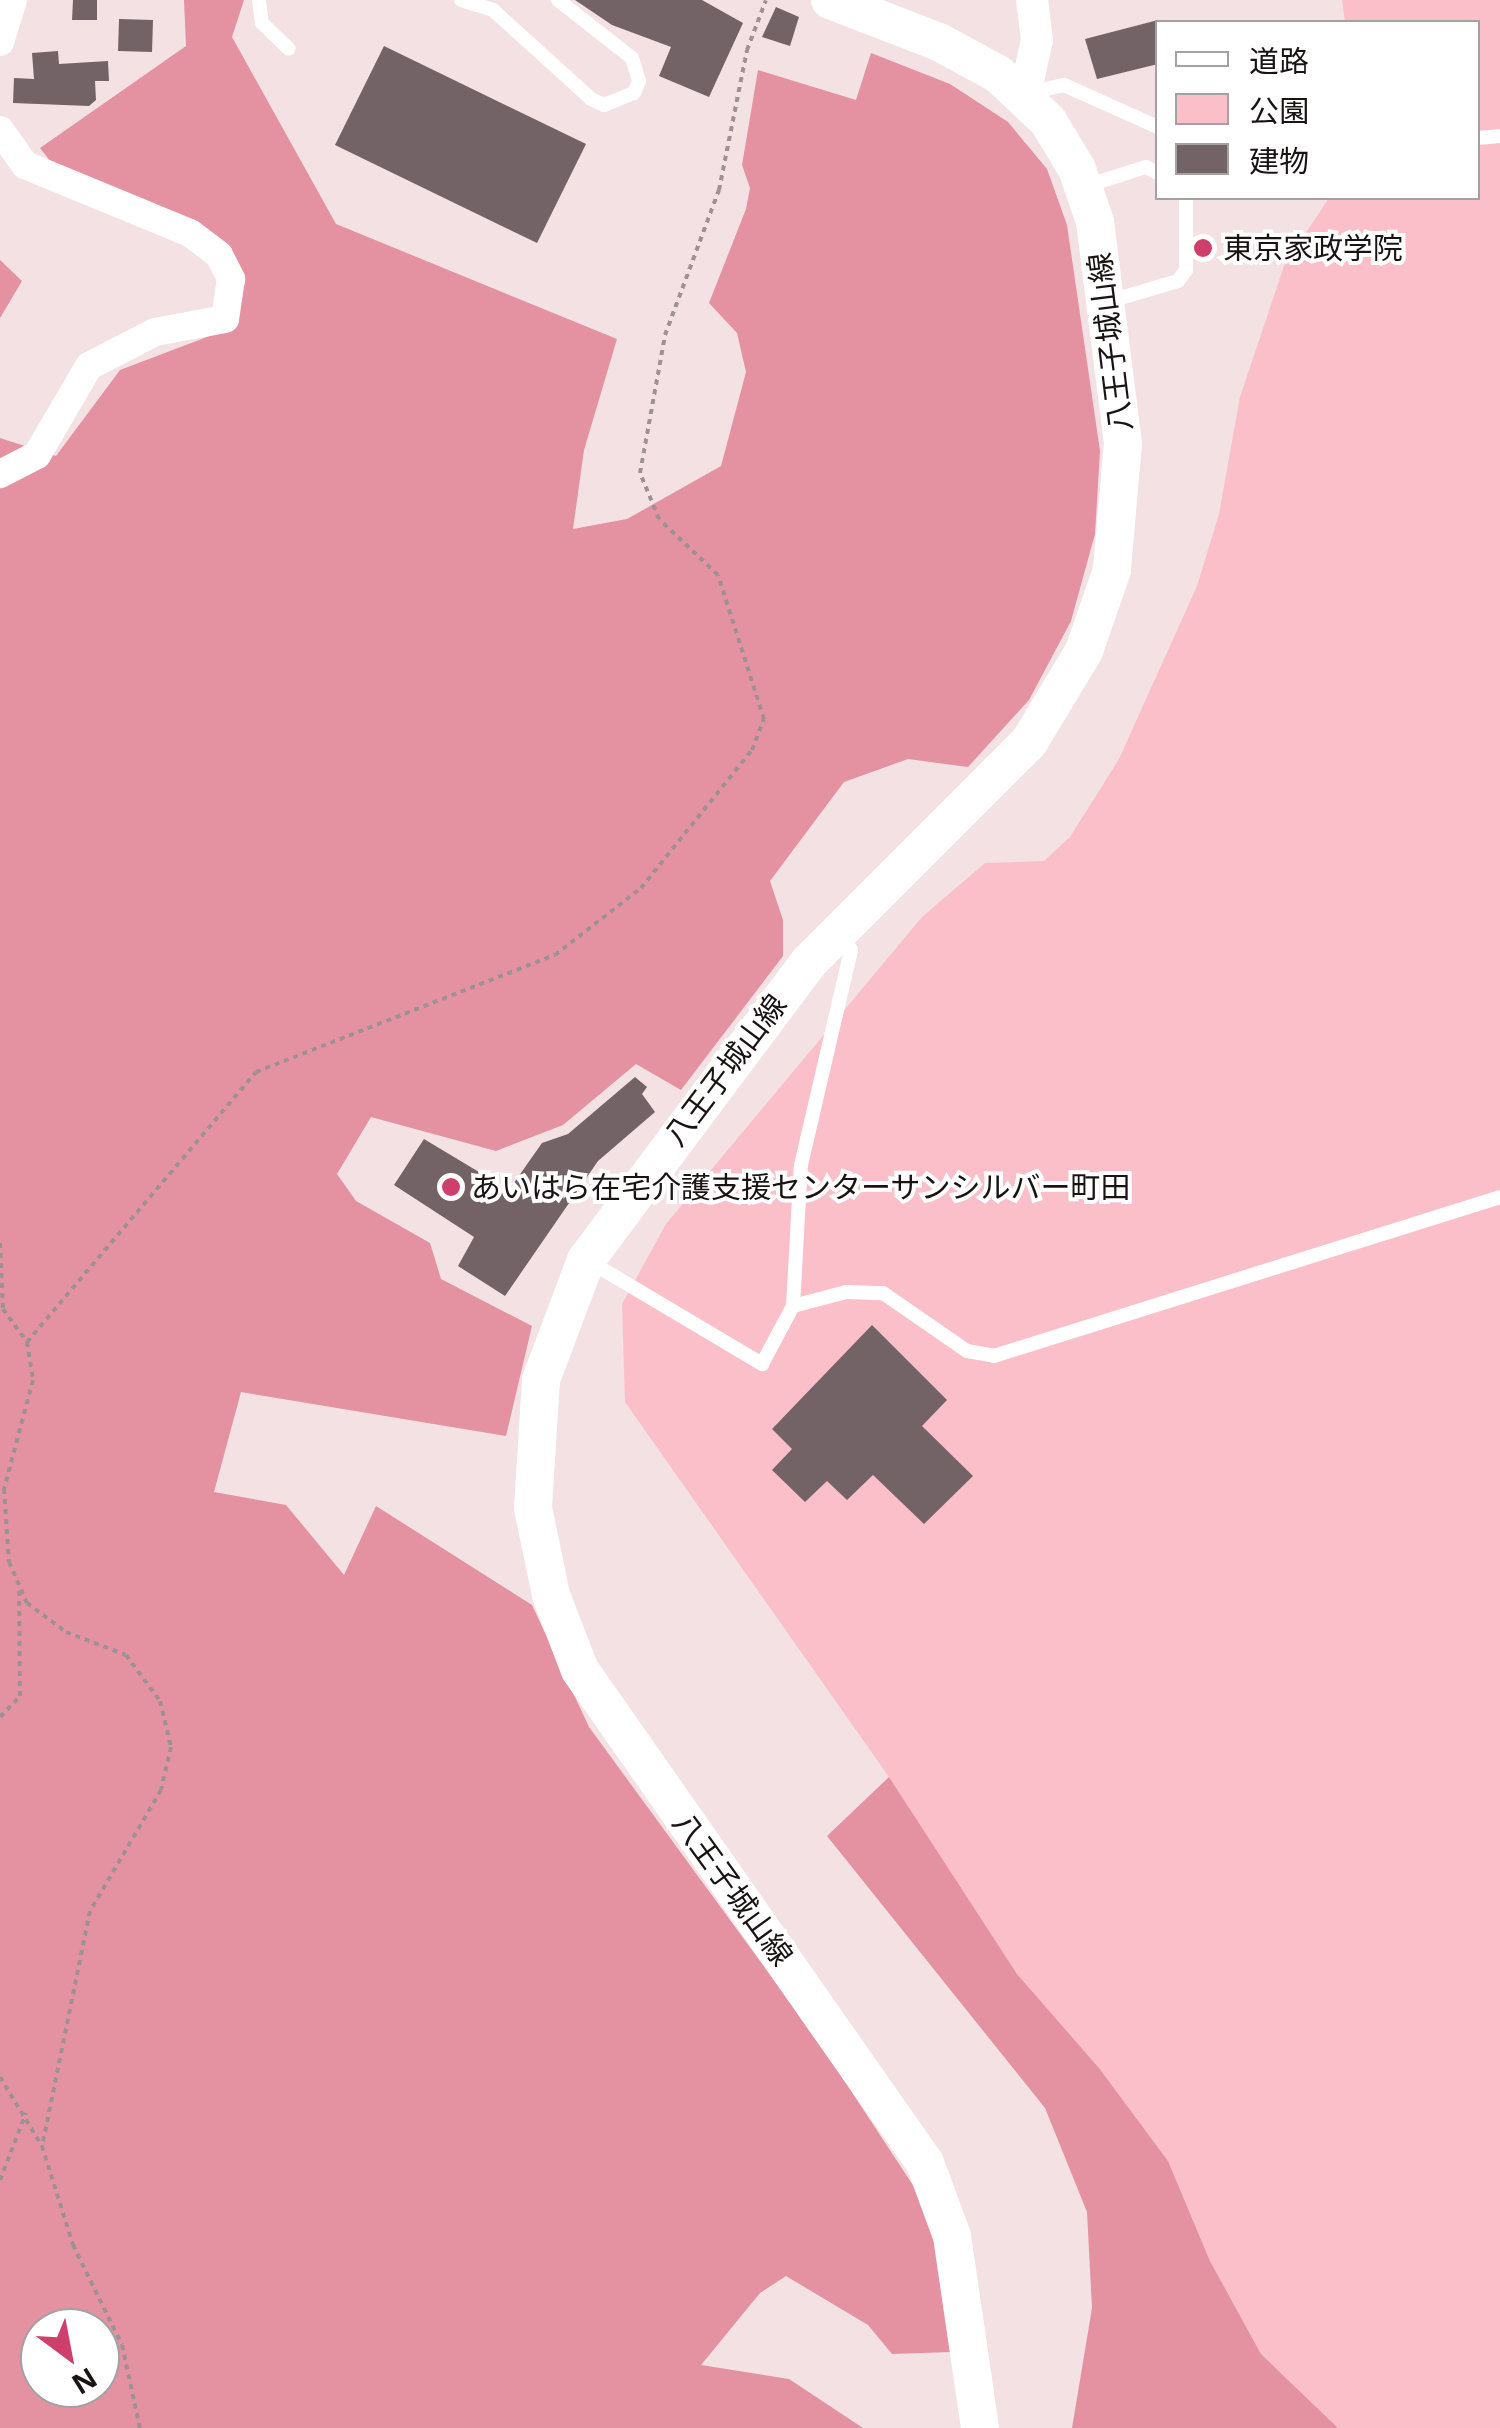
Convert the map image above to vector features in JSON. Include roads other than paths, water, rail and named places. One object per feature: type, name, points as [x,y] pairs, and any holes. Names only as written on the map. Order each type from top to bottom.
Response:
[{"type":"main road","name":"八王子城山線","points":[[830,0],[968,56],[1025,94],[1062,141],[1085,186],[1106,303],[1123,488],[1112,570],[1084,652],[1019,754],[836,932],[771,1008],[586,1260],[552,1339],[533,1436],[534,1508],[551,1595],[599,1702],[925,2164],[952,2236],[980,2428]]},
{"type":"street","points":[[0,42],[13,0]]},
{"type":"street","points":[[1025,94],[1036,40],[1032,0]]},
{"type":"street","points":[[0,130],[25,164],[190,232],[219,255],[231,278],[225,319],[155,332],[89,366],[37,455],[0,474]]},
{"type":"lane","points":[[259,0],[262,23],[289,49]]},
{"type":"lane","points":[[461,0],[493,10],[591,100],[604,105],[634,93],[639,81],[632,58],[558,0]]},
{"type":"lane","points":[[1025,94],[1064,85],[1155,126]]},
{"type":"lane","points":[[1085,186],[1146,167],[1155,172]]},
{"type":"lane","points":[[1106,303],[1178,280],[1186,270],[1186,200]]},
{"type":"lane","points":[[586,1260],[762,1364],[793,1306],[800,1165],[851,950],[836,932]]},
{"type":"lane","points":[[793,1306],[846,1292],[883,1293],[967,1350],[994,1356],[1500,1197]]},
{"type":"place","name":"東京家政学院","points":[[1203,248]]},
{"type":"place","name":"あいはら在宅介護支援センターサンシルバー町田","points":[[451,1187]]}]
